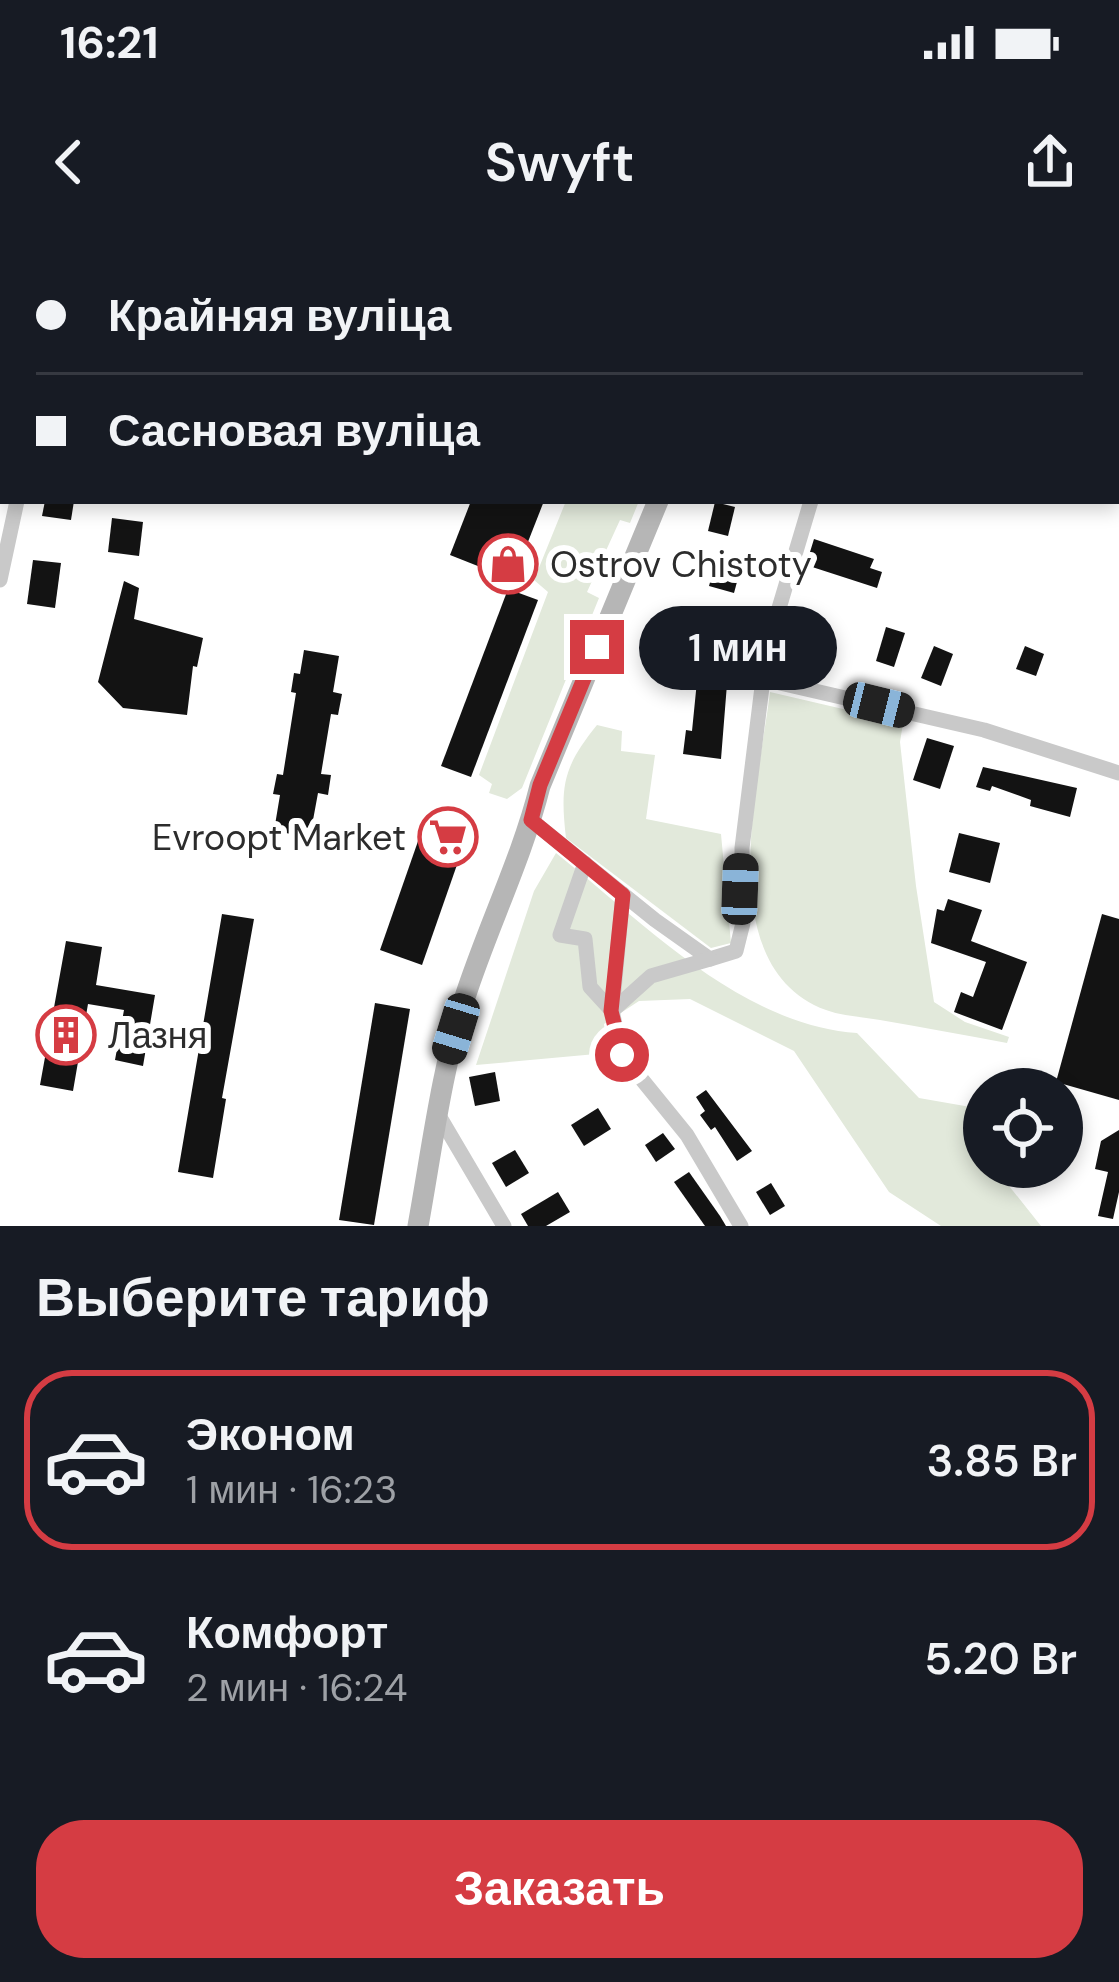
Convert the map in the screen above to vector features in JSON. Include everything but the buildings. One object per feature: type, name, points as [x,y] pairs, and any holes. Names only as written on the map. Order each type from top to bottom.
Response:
[{"type":"main road","points":[[418,1226],[446,1063],[466,996],[540,785],[657,504]]},
{"type":"street","points":[[0,580],[15,504]]},
{"type":"street","points":[[611,1011],[651,976],[736,951],[743,923],[742,848],[763,679],[810,504]]},
{"type":"street","points":[[763,679],[984,730],[1119,773]]},
{"type":"street","points":[[531,820],[710,959]]},
{"type":"street","points":[[585,863],[560,935],[585,939],[590,987],[611,1011]]},
{"type":"street","points":[[623,895],[611,1011],[622,1055],[688,1135],[741,1226]]},
{"type":"street","points":[[438,1114],[504,1226]]},
{"type":"shaded area","points":[[565,504],[638,504],[630,523],[620,520],[587,592],[599,598],[522,788],[507,799],[489,793],[492,784],[479,775],[548,592],[534,580]]},
{"type":"shaded area","points":[[770,692],[903,723],[900,742],[916,886],[934,1002],[965,1022],[1009,1037],[1007,1043],[826,1010],[790,988],[767,955],[754,914],[750,869]]},
{"type":"shaded area","points":[[597,725],[622,731],[621,751],[655,755],[646,819],[721,834],[731,943],[711,948],[566,838],[566,778]]},
{"type":"shaded area","points":[[556,853],[659,939],[734,991],[814,1026],[857,1033],[919,1098],[963,1106],[963,1188],[1011,1188],[1041,1226],[941,1226],[889,1192],[794,1051],[690,999],[639,1001],[604,1024],[607,1053],[476,1065],[534,891]]},
{"type":"place","name":"Ostrov Chistoty","points":[[508,564]]},
{"type":"place","name":"Evroopt Market","points":[[448,837]]},
{"type":"place","name":"Лазня","points":[[66,1035]]},
{"type":"route","points":[[597,647],[540,785],[531,820],[623,895],[611,1011],[622,1055]]}]
